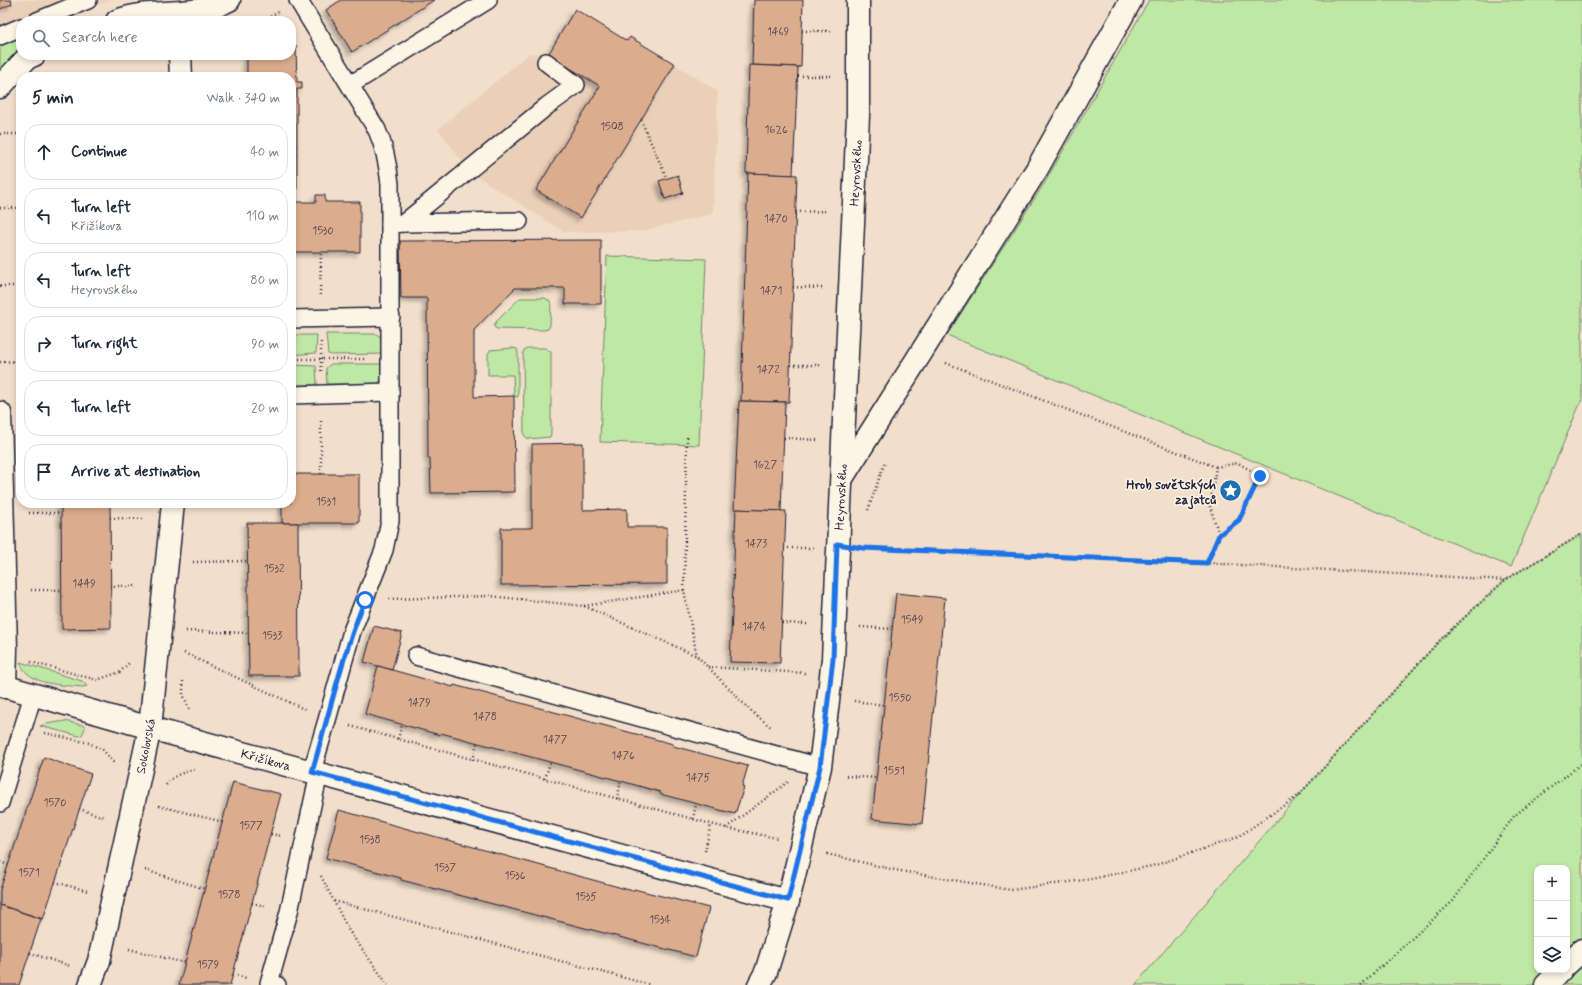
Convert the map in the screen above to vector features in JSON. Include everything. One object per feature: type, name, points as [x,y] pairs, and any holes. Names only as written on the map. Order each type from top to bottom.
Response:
[{"type":"street","points":[[134,16],[208,9],[229,0]]},
{"type":"street","name":"Heyrovského","points":[[759,985],[766,972],[788,900],[820,767],[833,659],[828,546],[840,479],[858,116],[858,0]]},
{"type":"street","points":[[840,479],[1036,169],[1131,0]]},
{"type":"street","points":[[0,87],[26,60]]},
{"type":"street","points":[[180,60],[180,72]]},
{"type":"street","points":[[0,413],[2,600],[6,649],[2,686]]},
{"type":"street","name":"Sokolovská","points":[[90,985],[99,961],[150,728],[172,508]]},
{"type":"street","name":"Křižíkova","points":[[2,686],[150,728],[788,900]]},
{"type":"street","points":[[1570,961],[1582,950]]},
{"type":"street","points":[[1546,985],[1558,973]]},
{"type":"lane","points":[[49,16],[88,0]]},
{"type":"lane","points":[[277,985],[269,983],[288,912],[304,841],[315,772],[327,720],[352,631],[384,550],[390,521],[391,317],[397,223],[389,170],[384,147],[377,130],[298,0]]},
{"type":"lane","points":[[350,85],[488,0]]},
{"type":"lane","points":[[0,36],[16,29]]},
{"type":"lane","points":[[397,223],[546,106],[576,85],[546,62]]},
{"type":"lane","points":[[397,223],[519,221]]},
{"type":"lane","points":[[296,320],[391,317]]},
{"type":"lane","points":[[296,395],[390,392]]},
{"type":"lane","points":[[416,656],[820,767]]},
{"type":"lane","points":[[0,803],[33,695]]},
{"type":"path","points":[[802,31],[837,31]]},
{"type":"path","points":[[798,76],[835,76]]},
{"type":"path","points":[[641,120],[667,179]]},
{"type":"path","points":[[0,134],[16,134]]},
{"type":"path","points":[[0,208],[16,208]]},
{"type":"path","points":[[796,212],[830,211]]},
{"type":"path","points":[[321,252],[321,474]]},
{"type":"path","points":[[0,286],[16,286]]},
{"type":"path","points":[[793,287],[828,288]]},
{"type":"path","points":[[921,350],[931,357],[1216,467],[1238,462],[1260,476],[1239,520],[1219,535],[1207,563]]},
{"type":"path","points":[[296,359],[391,359]]},
{"type":"path","points":[[0,362],[16,362]]},
{"type":"path","points":[[790,365],[825,365]]},
{"type":"path","points":[[687,437],[684,590],[697,656]]},
{"type":"path","points":[[784,438],[823,440]]},
{"type":"path","points":[[866,516],[887,457]]},
{"type":"path","points":[[1216,467],[1210,506],[1219,535]]},
{"type":"path","points":[[2,514],[61,513]]},
{"type":"path","points":[[824,853],[895,870],[1011,890],[1091,879],[1156,865],[1238,837],[1298,796],[1440,640],[1505,580],[1582,534]]},
{"type":"path","points":[[784,548],[828,546],[1207,563],[1505,580]]},
{"type":"path","points":[[193,562],[248,561]]},
{"type":"path","points":[[110,586],[139,586]]},
{"type":"path","points":[[365,600],[490,596],[584,606],[684,590]]},
{"type":"path","points":[[584,606],[697,656],[750,710],[778,733]]},
{"type":"path","points":[[782,623],[814,624]]},
{"type":"path","points":[[858,626],[892,629]]},
{"type":"path","points":[[186,632],[249,633]]},
{"type":"path","points":[[6,649],[21,660],[97,680],[120,672],[134,659]]},
{"type":"path","points":[[184,653],[327,720],[726,828],[778,838]]},
{"type":"path","points":[[708,667],[811,674]]},
{"type":"path","points":[[852,701],[884,704]]},
{"type":"path","points":[[398,739],[402,724]]},
{"type":"path","points":[[23,728],[89,743],[103,750],[116,765],[116,771]]},
{"type":"path","points":[[473,760],[477,743]]},
{"type":"path","points":[[545,780],[550,763]]},
{"type":"path","points":[[1361,985],[1453,901],[1514,816],[1582,763]]},
{"type":"path","points":[[165,787],[168,781],[183,772],[199,768]]},
{"type":"path","points":[[841,775],[876,778]]},
{"type":"path","points":[[617,799],[621,781]]},
{"type":"path","points":[[726,828],[790,782]]},
{"type":"path","points":[[693,819],[696,804]]},
{"type":"path","points":[[156,805],[223,822]]},
{"type":"path","points":[[79,809],[110,819]]},
{"type":"path","points":[[304,841],[349,931],[388,985]]},
{"type":"path","points":[[0,862],[8,865]]},
{"type":"path","points":[[143,870],[205,889]]},
{"type":"path","points":[[55,882],[92,893]]},
{"type":"path","points":[[334,901],[651,985]]},
{"type":"path","points":[[126,948],[185,963]]},
{"type":"path","points":[[30,953],[74,968]]},
{"type":"shaded area","points":[[0,0],[113,0],[60,16],[16,16],[16,25],[0,39]]},
{"type":"shaded area","points":[[575,9],[627,41],[630,37],[718,91],[713,214],[642,231],[564,232],[470,172],[438,129],[530,53],[548,55]]},
{"type":"green space","points":[[1149,0],[1582,0],[1582,399],[1511,567],[947,335],[1044,184]]},
{"type":"green space","points":[[16,31],[16,52],[0,78],[0,39]]},
{"type":"green space","points":[[607,256],[706,259],[699,445],[600,442]]},
{"type":"green space","points":[[520,298],[545,298],[551,302],[550,325],[548,329],[495,328],[494,325],[496,322]]},
{"type":"green space","points":[[326,334],[377,334],[381,338],[381,354],[328,354]]},
{"type":"green space","points":[[296,335],[317,335],[316,353],[296,355]]},
{"type":"green space","points":[[527,348],[545,348],[551,352],[550,437],[528,439],[524,435],[523,353]]},
{"type":"green space","points":[[517,349],[518,353],[518,397],[514,396],[513,375],[488,375],[488,354],[490,350]]},
{"type":"green space","points":[[331,364],[381,364],[381,379],[378,384],[327,384],[326,368]]},
{"type":"green space","points":[[296,365],[316,366],[317,385],[296,385]]},
{"type":"green space","points":[[1582,534],[1582,985],[1135,985],[1298,796],[1440,640],[1505,580]]},
{"type":"green space","points":[[20,662],[82,681],[87,686],[56,685],[38,680],[30,676],[24,670]]},
{"type":"green space","points":[[65,721],[86,726],[82,735],[79,736],[40,726],[46,724]]},
{"type":"building","points":[[0,0],[11,0],[12,4],[0,9]]},
{"type":"building","points":[[341,0],[434,0],[352,52],[326,10]]},
{"type":"building","points":[[754,0],[803,0],[801,67],[752,65]]},
{"type":"building","points":[[575,9],[627,41],[630,37],[675,64],[581,218],[536,190],[600,86],[548,55]]},
{"type":"building","points":[[296,46],[297,82],[302,82],[302,89],[297,89],[297,202],[296,72],[247,72],[247,60],[296,60]]},
{"type":"building","points":[[749,65],[798,67],[793,175],[746,173]]},
{"type":"building","points":[[748,173],[797,175],[789,402],[741,401]]},
{"type":"building","points":[[678,175],[683,193],[665,199],[659,181]]},
{"type":"building","points":[[316,195],[325,195],[325,202],[360,202],[360,252],[296,252],[296,202],[316,202]]},
{"type":"building","points":[[601,240],[601,304],[565,304],[565,288],[515,288],[474,330],[474,397],[514,396],[515,492],[431,493],[430,458],[428,458],[427,298],[401,298],[400,241]]},
{"type":"building","points":[[739,401],[785,402],[781,511],[734,509]]},
{"type":"building","points":[[583,443],[583,510],[627,509],[627,527],[667,527],[667,584],[501,585],[501,528],[532,528],[532,444]]},
{"type":"building","points":[[296,474],[359,474],[359,523],[282,523],[282,508],[296,508]]},
{"type":"building","points":[[61,508],[110,508],[111,628],[62,629]]},
{"type":"building","points":[[736,509],[786,511],[780,663],[730,662]]},
{"type":"building","points":[[247,523],[298,523],[299,676],[249,676]]},
{"type":"building","points":[[896,593],[945,598],[922,824],[872,819]]},
{"type":"building","points":[[374,626],[402,633],[392,670],[364,662]]},
{"type":"building","points":[[378,666],[673,744],[673,746],[748,766],[742,786],[744,787],[735,814],[660,794],[660,792],[621,781],[441,733],[440,735],[365,714]]},
{"type":"building","points":[[44,757],[91,774],[43,919],[0,905],[0,890]]},
{"type":"building","points":[[233,782],[281,794],[230,985],[179,985]]},
{"type":"building","points":[[339,810],[633,891],[634,889],[709,908],[696,957],[401,880],[401,878],[326,858]]},
{"type":"building","points":[[0,905],[41,919],[19,985],[0,985]]},
{"type":"place","name":"Hrob sovětských zajatců","points":[[1231,491]]},
{"type":"route","points":[[365,600],[352,631],[312,772],[788,900],[820,767],[833,659],[837,544],[863,548],[969,551],[1207,563],[1219,535],[1239,520],[1260,476]]}]
